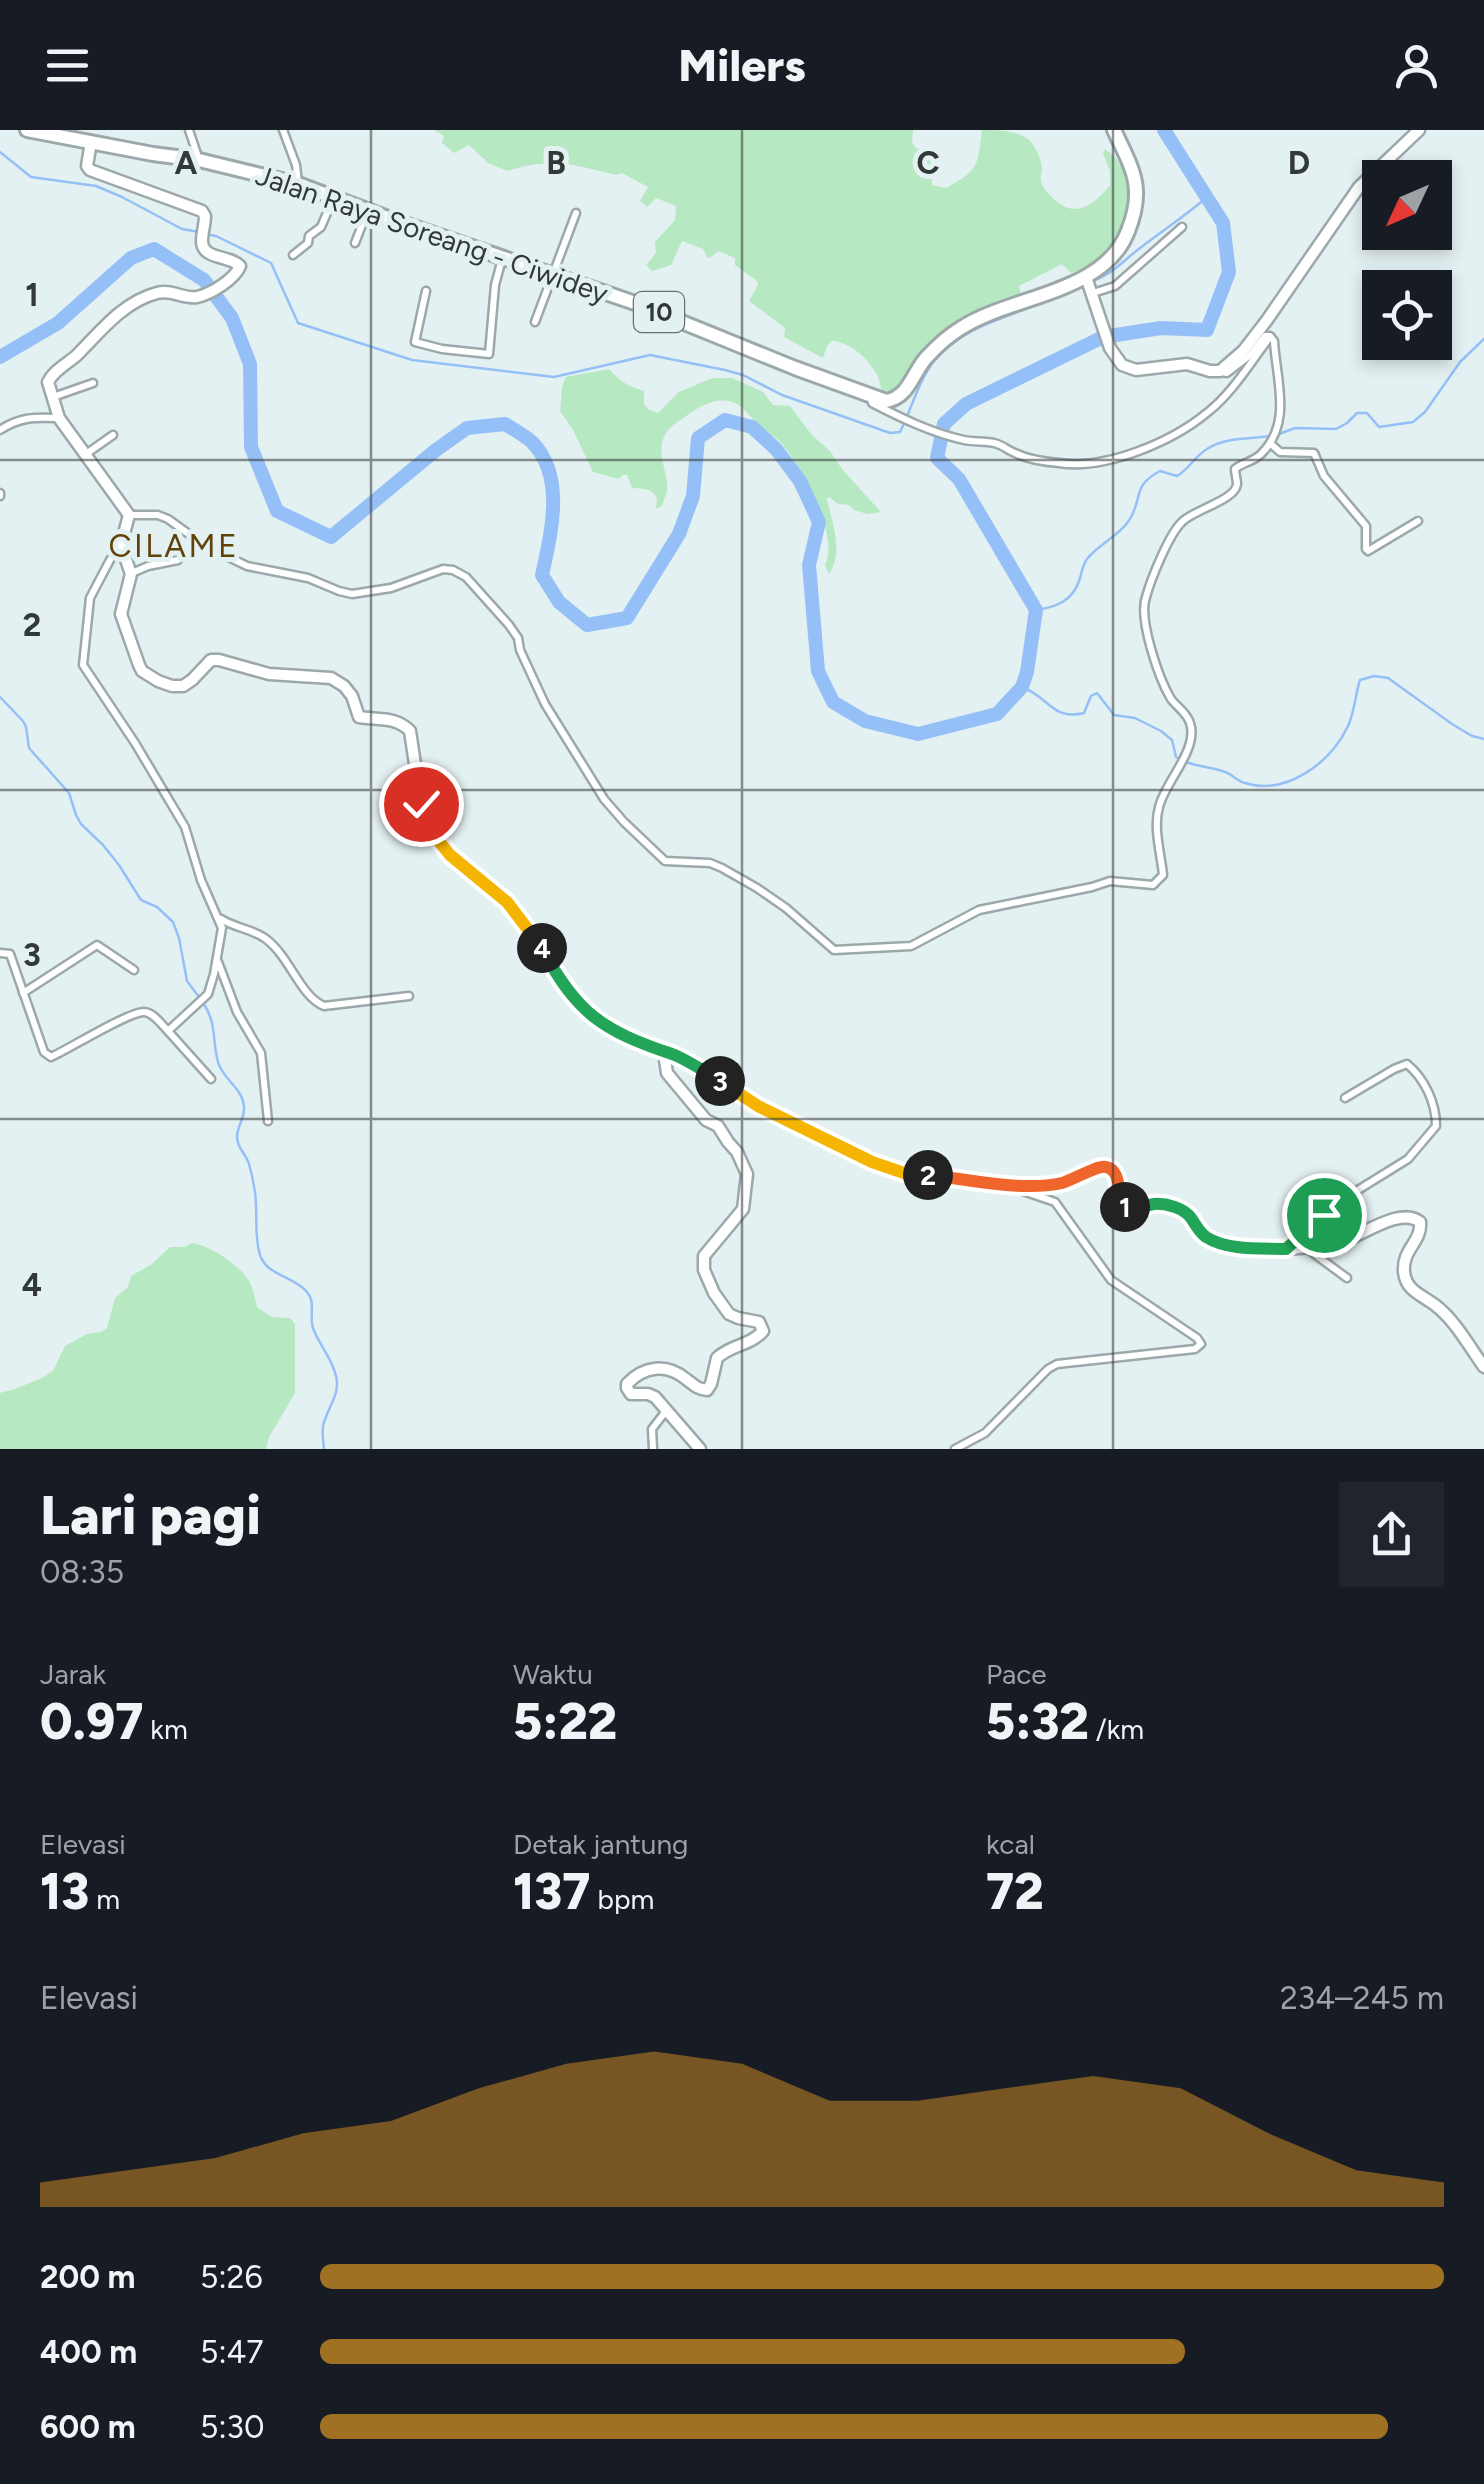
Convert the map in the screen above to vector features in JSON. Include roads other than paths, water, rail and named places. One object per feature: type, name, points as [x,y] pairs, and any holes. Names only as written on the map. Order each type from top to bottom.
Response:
[{"type":"highway","name":"Jalan Raya Soreang - Ciwidey","points":[[27,130],[200,160],[298,184],[650,308],[871,398]]},
{"type":"highway","points":[[871,398],[886,401],[903,395],[928,356],[968,324],[993,311],[1089,284],[1124,243],[1137,204],[1134,176],[1114,130]]},
{"type":"street","points":[[189,130],[200,160]]},
{"type":"street","points":[[284,130],[298,184]]},
{"type":"street","points":[[1220,371],[1243,351],[1267,320],[1360,187],[1419,130]]},
{"type":"street","points":[[91,142],[87,166],[90,170],[202,211],[206,216],[203,249],[235,260],[240,266],[236,276],[198,297],[156,292],[122,310],[50,378],[59,418],[128,515],[121,544],[90,598],[83,666],[185,827],[201,880],[222,928],[208,994],[168,1032]]},
{"type":"street","points":[[293,254],[321,228],[333,198]]},
{"type":"street","points":[[355,244],[368,210]]},
{"type":"street","points":[[535,322],[576,213]]},
{"type":"street","points":[[1182,227],[1115,286],[1089,284],[1110,348],[1122,365],[1131,369],[1187,364],[1227,373],[1270,336]]},
{"type":"street","points":[[426,291],[415,342],[486,355],[490,350],[493,300],[502,258]]},
{"type":"street","points":[[871,398],[872,404],[904,420],[965,440],[993,442],[1015,454],[1077,465],[1120,457],[1178,432],[1211,410],[1270,336]]},
{"type":"street","points":[[128,515],[158,515],[204,545],[247,566],[308,578],[352,594],[391,588],[443,569],[466,577],[510,625],[553,718],[604,799],[665,861],[710,863],[722,868],[786,908],[834,950],[912,946],[979,910],[1110,880],[1149,886],[1163,875],[1158,806],[1191,735],[1190,721],[1167,690],[1144,626],[1144,601],[1180,523],[1235,490],[1234,470],[1257,458],[1271,444],[1282,408],[1274,341],[1270,336]]},
{"type":"street","points":[[52,397],[93,383]]},
{"type":"street","points":[[0,430],[31,417],[59,418]]},
{"type":"street","points":[[85,455],[114,435]]},
{"type":"street","points":[[1271,444],[1280,452],[1313,452],[1324,476],[1366,524],[1368,551],[1418,521]]},
{"type":"street","points":[[121,544],[131,574],[120,614],[142,671],[172,686],[183,686],[211,660],[269,674],[331,678],[352,696],[359,718],[396,721],[405,726],[410,731],[421,804],[429,829],[450,855],[507,902],[576,1002],[620,1035],[674,1055],[758,1106],[904,1173],[1006,1185],[1062,1183],[1108,1167],[1116,1176],[1120,1201],[1126,1209],[1165,1205],[1185,1212],[1211,1239],[1249,1248],[1305,1248],[1342,1241],[1408,1216],[1416,1218],[1421,1230],[1404,1258],[1406,1282],[1448,1317],[1484,1366]]},
{"type":"street","points":[[131,574],[178,560]]},
{"type":"street","points":[[216,916],[262,936],[278,950],[317,1004],[409,996]]},
{"type":"street","points":[[23,993],[97,944],[134,970]]},
{"type":"street","points":[[0,954],[10,954],[44,1052],[51,1057],[144,1012],[211,1078]]},
{"type":"street","points":[[217,961],[260,1053],[268,1120]]},
{"type":"street","points":[[664,1053],[667,1073],[706,1120],[718,1126],[747,1174],[743,1209],[704,1256],[704,1270],[714,1294],[729,1314],[758,1322],[763,1331],[750,1343],[721,1354],[707,1390],[700,1390],[682,1375],[664,1368],[644,1371],[626,1387],[630,1393],[650,1394],[700,1449]]},
{"type":"street","points":[[1286,1249],[1337,1203],[1408,1158],[1436,1126],[1430,1095],[1408,1064],[1345,1098]]},
{"type":"street","points":[[955,1449],[985,1433],[1057,1364],[1195,1349],[1201,1344],[1198,1338],[1111,1280],[1056,1202],[1006,1185]]},
{"type":"street","points":[[1305,1248],[1347,1278]]},
{"type":"street","points":[[653,1449],[652,1428],[667,1410]]},
{"type":"waterway","points":[[0,357],[58,323],[131,258],[154,249],[204,280],[232,318],[250,364],[251,447],[277,511],[331,537],[467,428],[505,424],[532,442],[543,456],[553,506],[542,575],[559,602],[587,625],[627,618],[679,534],[693,496],[698,438],[725,420],[752,427],[776,449],[800,481],[819,522],[809,565],[818,671],[833,702],[865,721],[918,734],[997,714],[1022,687],[1036,610],[959,479],[937,458],[944,424],[966,404],[1103,337],[1161,328],[1207,330],[1229,272],[1223,223],[1164,130]]},
{"type":"waterway","points":[[0,152],[31,177],[96,186],[182,229],[199,232]]},
{"type":"waterway","points":[[1093,281],[1206,198]]},
{"type":"waterway","points":[[206,234],[271,263],[298,323],[412,360],[554,377],[650,355],[743,375],[782,395],[890,433],[900,432],[924,378],[946,348],[975,329],[1058,296]]},
{"type":"waterway","points":[[1279,434],[1295,428],[1336,429],[1357,413],[1367,413],[1379,427],[1413,422],[1425,412],[1460,362],[1484,339]]},
{"type":"waterway","points":[[1036,610],[1056,605],[1072,594],[1087,559],[1128,522],[1141,488],[1151,477],[1160,471],[1177,476],[1203,452],[1222,442],[1271,436]]},
{"type":"waterway","points":[[1186,762],[1261,786],[1292,780],[1331,752],[1350,720],[1360,680],[1374,676],[1388,678],[1452,724],[1484,739]]},
{"type":"waterway","points":[[1022,687],[1057,711],[1073,715],[1084,713],[1091,696],[1097,693],[1114,715],[1135,718],[1161,731],[1172,740],[1179,759]]},
{"type":"waterway","points":[[0,697],[23,721],[29,748],[69,793],[81,824],[119,865],[141,900],[157,907],[173,922],[187,981],[199,997]]},
{"type":"waterway","points":[[204,1004],[221,1068],[243,1100],[237,1141],[248,1160],[253,1181],[260,1255],[268,1267],[310,1296],[313,1328],[336,1376],[335,1395],[323,1426],[324,1449]]},
{"type":"district","name":"CILAME","points":[[174,546]]}]
